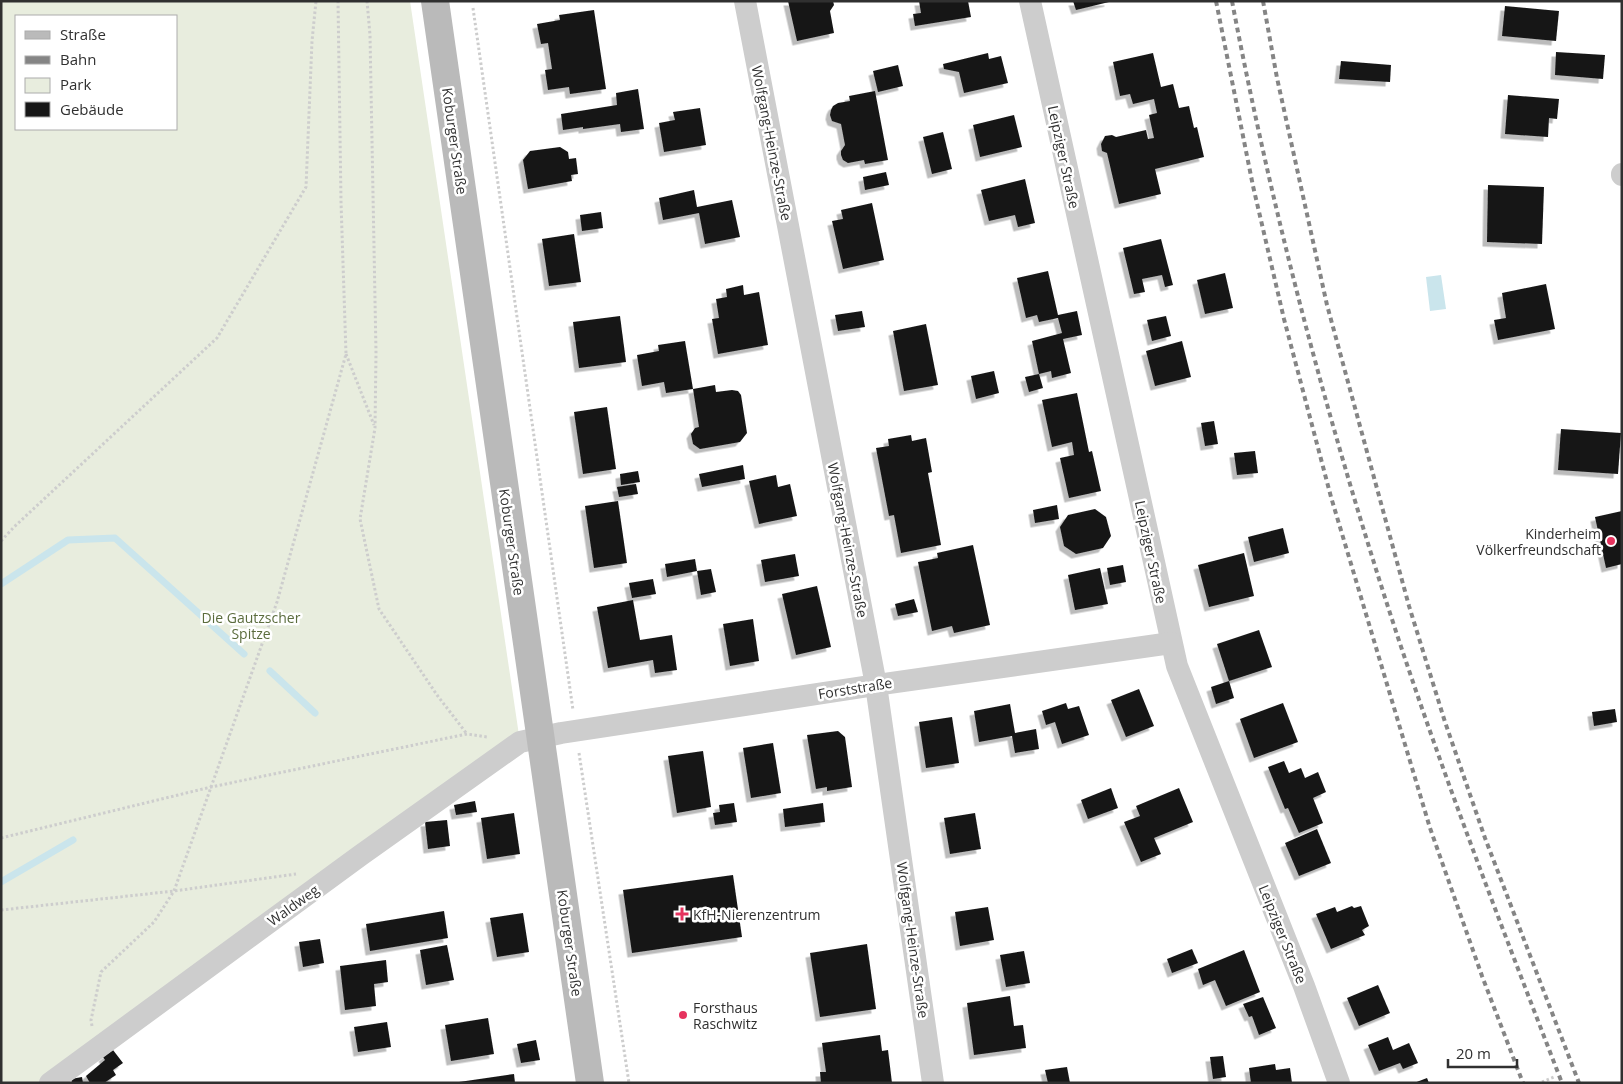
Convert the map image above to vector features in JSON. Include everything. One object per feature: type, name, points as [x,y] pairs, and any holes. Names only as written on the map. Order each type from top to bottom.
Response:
[{"type":"main road","name":"Koburger Straße","points":[[435,1],[590,1083]]},
{"type":"street","name":"Wolfgang-Heinze-Straße","points":[[745,1],[876,685],[933,1083]]},
{"type":"street","name":"Leipziger Straße","points":[[1030,1],[1176,666],[1304,986],[1339,1083]]},
{"type":"street","name":"Forststraße","points":[[540,738],[876,685],[1171,643]]},
{"type":"street","name":"Waldweg","points":[[50,1083],[361,855],[520,742],[540,738]]},
{"type":"path","points":[[1,541],[217,338],[306,187],[312,42],[316,1]]},
{"type":"path","points":[[99,1048],[91,1020],[101,972],[154,922],[174,891],[277,602],[346,354],[338,1]]},
{"type":"path","points":[[1,838],[211,787],[467,734],[437,694],[379,609],[360,519],[375,428],[376,353],[370,35],[367,1]]},
{"type":"path","points":[[473,8],[573,711]]},
{"type":"path","points":[[346,354],[375,428]]},
{"type":"path","points":[[579,753],[629,1083]]},
{"type":"path","points":[[1,910],[174,891],[296,874],[305,871]]},
{"type":"path","points":[[1541,1083],[1554,1077]]},
{"type":"green space","name":"Die Gautzscher Spitze","points":[[1,1],[410,1],[520,742],[50,1083],[1,1083]]},
{"type":"water","points":[[1441,275],[1446,309],[1430,311],[1426,277]]},
{"type":"building","points":[[788,1],[833,1],[834,5],[830,11],[834,33],[797,41]]},
{"type":"building","points":[[919,1],[968,1],[971,17],[915,26],[913,14],[921,13]]},
{"type":"building","points":[[1073,1],[1109,1],[1109,2],[1076,10]]},
{"type":"building","points":[[1505,6],[1559,11],[1556,41],[1502,36]]},
{"type":"building","points":[[594,10],[606,89],[570,94],[569,87],[548,90],[545,70],[552,69],[548,43],[541,44],[537,24],[560,20],[559,15]]},
{"type":"building","points":[[1556,52],[1605,55],[1603,79],[1555,75]]},
{"type":"building","points":[[988,53],[989,59],[1001,56],[1008,83],[964,93],[959,72],[944,69],[943,64]]},
{"type":"building","points":[[1153,53],[1161,87],[1173,84],[1179,108],[1189,106],[1194,128],[1197,127],[1204,157],[1155,169],[1161,194],[1119,204],[1107,153],[1102,151],[1101,144],[1105,136],[1112,135],[1116,137],[1146,130],[1148,139],[1154,138],[1149,115],[1157,113],[1154,99],[1133,104],[1130,94],[1120,96],[1113,62]]},
{"type":"building","points":[[1341,61],[1391,65],[1390,82],[1339,79]]},
{"type":"building","points":[[898,65],[903,86],[878,92],[873,71]]},
{"type":"building","points":[[638,89],[644,129],[621,132],[620,124],[563,130],[561,114],[617,105],[616,93]]},
{"type":"building","points":[[875,91],[888,160],[865,164],[864,160],[848,163],[843,160],[841,155],[845,145],[841,124],[832,121],[831,110],[838,103],[850,101],[849,96]]},
{"type":"building","points":[[1508,95],[1559,99],[1557,119],[1549,118],[1548,137],[1505,134]]},
{"type":"building","points":[[700,108],[706,145],[664,152],[659,123],[675,120],[673,112]]},
{"type":"building","points":[[1014,115],[1022,147],[980,157],[973,125]]},
{"type":"building","points":[[943,132],[952,169],[932,174],[923,137]]},
{"type":"building","points":[[560,147],[568,152],[569,159],[576,158],[578,174],[571,175],[572,181],[528,189],[523,160],[530,151]]},
{"type":"building","points":[[886,172],[889,185],[865,190],[863,177]]},
{"type":"building","points":[[1025,179],[1035,223],[1018,227],[1015,215],[989,221],[981,190]]},
{"type":"building","points":[[1488,185],[1544,187],[1542,244],[1487,242]]},
{"type":"building","points":[[694,190],[697,207],[732,200],[740,237],[705,244],[699,213],[663,220],[659,198]]},
{"type":"building","points":[[872,203],[884,260],[843,269],[832,221],[843,219],[841,210]]},
{"type":"building","points":[[601,212],[603,228],[582,231],[580,215]]},
{"type":"building","points":[[574,234],[581,282],[549,286],[542,239]]},
{"type":"building","points":[[1161,239],[1173,285],[1165,287],[1162,275],[1142,279],[1145,292],[1134,294],[1123,248]]},
{"type":"building","points":[[1048,271],[1058,315],[1077,311],[1082,335],[1063,339],[1071,373],[1052,378],[1051,371],[1039,374],[1032,341],[1062,333],[1058,318],[1039,322],[1037,315],[1026,318],[1017,278]]},
{"type":"building","points":[[1225,273],[1233,308],[1205,314],[1197,280]]},
{"type":"building","points":[[1546,284],[1555,329],[1498,340],[1494,320],[1506,318],[1502,293]]},
{"type":"building","points":[[743,285],[744,295],[759,292],[768,345],[718,354],[712,319],[719,318],[716,299],[727,297],[726,289]]},
{"type":"building","points":[[862,311],[865,327],[838,331],[835,315]]},
{"type":"building","points":[[620,316],[626,362],[579,368],[573,322]]},
{"type":"building","points":[[1166,316],[1171,336],[1152,341],[1147,320]]},
{"type":"building","points":[[926,324],[938,385],[904,391],[893,331]]},
{"type":"building","points":[[685,341],[693,389],[666,393],[664,382],[642,386],[637,355],[659,351],[658,345]]},
{"type":"building","points":[[1182,341],[1191,377],[1155,386],[1146,351]]},
{"type":"building","points":[[994,371],[999,393],[976,399],[971,376]]},
{"type":"building","points":[[1039,374],[1043,388],[1029,392],[1025,377]]},
{"type":"building","points":[[715,385],[716,392],[732,390],[738,391],[741,395],[747,433],[740,442],[700,449],[693,444],[691,434],[695,428],[699,427],[693,389]]},
{"type":"building","points":[[1077,393],[1089,452],[1092,451],[1101,491],[1069,498],[1060,458],[1074,455],[1072,442],[1052,447],[1042,400]]},
{"type":"building","points":[[607,407],[616,469],[583,474],[574,412]]},
{"type":"building","points":[[1214,421],[1218,444],[1205,446],[1201,423]]},
{"type":"building","points":[[1561,429],[1621,433],[1618,474],[1558,470]]},
{"type":"building","points":[[911,435],[912,441],[926,438],[932,472],[928,473],[941,545],[901,553],[894,515],[889,516],[876,448],[889,446],[888,439]]},
{"type":"building","points":[[1255,451],[1258,473],[1237,475],[1234,453]]},
{"type":"building","points":[[743,465],[745,479],[702,487],[699,474]]},
{"type":"building","points":[[638,471],[640,482],[621,485],[620,474]]},
{"type":"building","points":[[776,475],[778,487],[790,484],[797,516],[759,524],[749,481]]},
{"type":"building","points":[[636,484],[638,494],[619,497],[617,487]]},
{"type":"building","points":[[618,501],[627,563],[594,568],[585,506]]},
{"type":"building","points":[[1057,505],[1059,519],[1035,523],[1033,510]]},
{"type":"building","points":[[1095,509],[1106,517],[1111,536],[1103,548],[1076,554],[1064,546],[1060,527],[1068,515]]},
{"type":"building","name":"Kinderheim Völkerfreundschaft","points":[[1622,511],[1622,564],[1606,568],[1595,517]]},
{"type":"building","points":[[1283,528],[1289,553],[1254,562],[1248,537]]},
{"type":"building","points":[[973,545],[990,625],[954,633],[952,626],[932,631],[918,562],[938,558],[937,553]]},
{"type":"building","points":[[1244,553],[1254,596],[1209,607],[1198,565]]},
{"type":"building","points":[[795,554],[799,576],[765,582],[761,560]]},
{"type":"building","points":[[695,559],[697,571],[667,577],[665,564]]},
{"type":"building","points":[[1123,565],[1126,582],[1110,585],[1107,568]]},
{"type":"building","points":[[1100,568],[1108,604],[1075,610],[1068,575]]},
{"type":"building","points":[[711,569],[716,592],[701,595],[697,571]]},
{"type":"building","points":[[653,579],[656,594],[632,598],[629,583]]},
{"type":"building","points":[[817,586],[831,647],[796,655],[782,594]]},
{"type":"building","points":[[914,599],[918,612],[898,616],[895,604]]},
{"type":"building","points":[[633,600],[640,640],[672,635],[677,670],[655,673],[653,660],[608,668],[597,607]]},
{"type":"building","points":[[753,619],[759,661],[730,666],[723,624]]},
{"type":"building","points":[[1259,630],[1272,667],[1229,681],[1217,644]]},
{"type":"building","points":[[1229,681],[1234,698],[1216,704],[1211,687]]},
{"type":"building","points":[[1139,689],[1154,726],[1126,737],[1111,700]]},
{"type":"building","points":[[1066,703],[1068,709],[1079,706],[1089,735],[1062,744],[1055,722],[1046,725],[1042,711]]},
{"type":"building","points":[[1283,703],[1298,742],[1254,758],[1240,719]]},
{"type":"building","points":[[1010,704],[1015,733],[1036,729],[1039,749],[1015,753],[1012,736],[979,742],[974,711]]},
{"type":"building","points":[[1615,709],[1617,722],[1594,726],[1592,712]]},
{"type":"building","points":[[952,717],[959,763],[926,768],[919,722]]},
{"type":"building","points":[[838,731],[845,737],[852,787],[827,791],[827,787],[816,789],[807,735]]},
{"type":"building","points":[[773,743],[781,793],[751,798],[743,748]]},
{"type":"building","points":[[703,751],[711,807],[677,813],[668,756]]},
{"type":"building","points":[[1284,761],[1289,773],[1301,768],[1305,778],[1318,772],[1326,792],[1313,798],[1323,823],[1299,833],[1288,808],[1285,809],[1268,767]]},
{"type":"building","points":[[1111,788],[1118,808],[1088,819],[1081,800]]},
{"type":"building","points":[[1179,788],[1193,822],[1154,838],[1161,854],[1141,862],[1124,822],[1140,816],[1136,806]]},
{"type":"building","points":[[475,801],[477,812],[456,815],[454,805]]},
{"type":"building","points":[[734,803],[737,822],[715,825],[713,813],[720,812],[719,805]]},
{"type":"building","points":[[823,803],[825,822],[785,827],[783,809]]},
{"type":"building","points":[[514,813],[520,854],[487,859],[481,818]]},
{"type":"building","points":[[975,813],[981,849],[950,854],[944,818]]},
{"type":"building","points":[[447,820],[450,846],[428,849],[425,822]]},
{"type":"building","points":[[1317,829],[1331,863],[1299,876],[1285,843]]},
{"type":"building","name":"KfH-Nierenzentrum","points":[[733,875],[742,937],[632,953],[623,890]]},
{"type":"building","points":[[1352,906],[1354,908],[1361,906],[1369,926],[1362,930],[1365,935],[1331,949],[1316,914],[1335,907],[1337,912]]},
{"type":"building","points":[[988,907],[994,940],[960,946],[955,912]]},
{"type":"building","points":[[444,911],[448,938],[370,951],[366,924]]},
{"type":"building","points":[[523,913],[529,952],[497,957],[490,918]]},
{"type":"building","points":[[320,939],[324,963],[303,967],[299,942]]},
{"type":"building","points":[[867,944],[876,1009],[820,1017],[810,953]]},
{"type":"building","points":[[447,945],[454,980],[426,985],[420,950]]},
{"type":"building","points":[[1192,949],[1198,963],[1172,973],[1167,959]]},
{"type":"building","points":[[1244,950],[1260,992],[1226,1006],[1215,980],[1203,985],[1198,969]]},
{"type":"building","points":[[1024,951],[1030,983],[1006,987],[1000,955]]},
{"type":"building","points":[[386,960],[388,982],[374,984],[376,1006],[345,1010],[340,966]]},
{"type":"building","points":[[1378,985],[1390,1013],[1359,1026],[1347,998]]},
{"type":"building","points":[[1010,996],[1014,1026],[1023,1025],[1026,1048],[974,1055],[967,1003]]},
{"type":"building","points":[[1263,997],[1276,1028],[1259,1035],[1252,1016],[1249,1017],[1243,1004]]},
{"type":"building","points":[[488,1018],[494,1054],[451,1061],[445,1025]]},
{"type":"building","points":[[387,1022],[391,1047],[358,1052],[354,1027]]},
{"type":"building","points":[[880,1035],[882,1051],[888,1050],[892,1083],[821,1083],[820,1072],[826,1072],[822,1043]]},
{"type":"building","points":[[1388,1037],[1393,1050],[1409,1043],[1418,1063],[1403,1069],[1400,1063],[1379,1071],[1368,1045]]},
{"type":"building","points":[[536,1040],[540,1060],[521,1063],[517,1044]]},
{"type":"building","points":[[113,1050],[123,1063],[113,1070],[116,1075],[104,1083],[90,1083],[86,1076],[105,1060],[103,1057]]},
{"type":"building","points":[[1223,1056],[1226,1077],[1213,1079],[1210,1057]]},
{"type":"building","points":[[1275,1064],[1276,1070],[1290,1068],[1292,1083],[1251,1083],[1249,1068]]},
{"type":"building","points":[[1067,1067],[1070,1083],[1048,1083],[1045,1070]]},
{"type":"building","points":[[514,1074],[515,1083],[459,1083],[459,1082]]},
{"type":"building","points":[[82,1077],[83,1083],[72,1083],[71,1079]]},
{"type":"building","points":[[1427,1078],[1429,1083],[1414,1083]]},
{"type":"waterway","points":[[1,584],[68,540],[115,538],[244,654]]},
{"type":"waterway","points":[[270,671],[315,713]]},
{"type":"waterway","points":[[1,882],[73,840]]},
{"type":"railway","points":[[1216,1],[1253,186],[1284,319],[1331,497],[1430,828],[1482,976],[1523,1083]]},
{"type":"railway","points":[[1232,1],[1247,78],[1282,230],[1342,457],[1388,607],[1450,787],[1562,1083]]},
{"type":"railway","points":[[1263,1],[1277,78],[1327,305],[1409,606],[1445,722],[1485,838],[1579,1083]]},
{"type":"place","name":"Kinderheim Völkerfreundschaft","points":[[1611,541]]},
{"type":"place","name":"KfH-Nierenzentrum","points":[[682,914]]},
{"type":"place","name":"Forsthaus Raschwitz","points":[[683,1015]]}]
